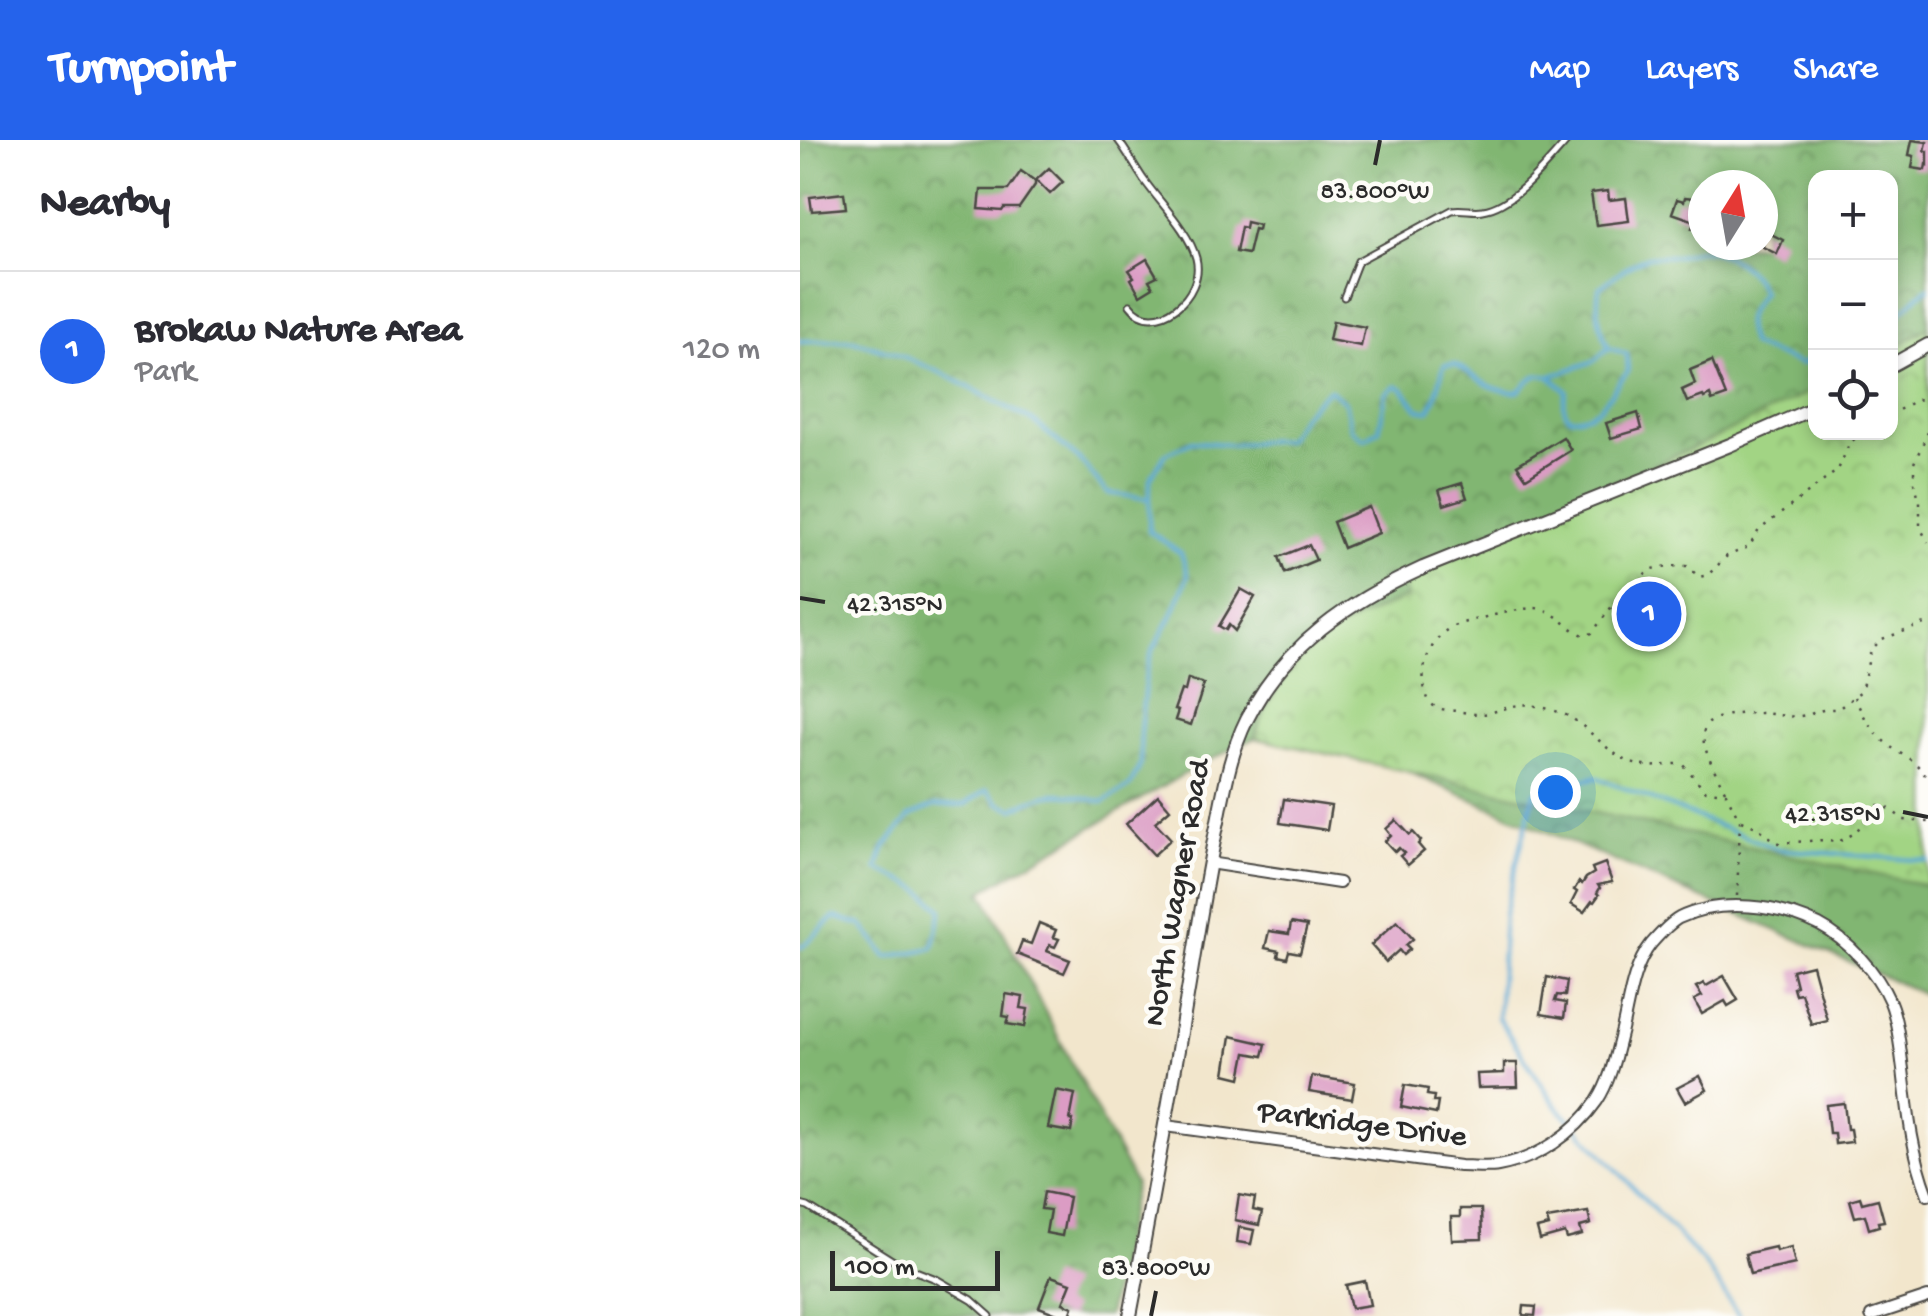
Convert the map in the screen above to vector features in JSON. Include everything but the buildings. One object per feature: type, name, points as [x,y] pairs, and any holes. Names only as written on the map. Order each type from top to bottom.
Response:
[{"type":"street","points":[[1898,362],[1928,345]]},
{"type":"street","name":"North Wagner Road","points":[[1130,1316],[1230,756],[1270,682],[1294,652],[1334,616],[1377,589],[1808,411]]},
{"type":"street","points":[[1210,863],[1339,883]]},
{"type":"street","name":"Parkridge Drive","points":[[1166,1126],[1460,1166],[1497,1166],[1536,1155],[1569,1133],[1598,1100],[1614,1064],[1634,978],[1650,945],[1676,919],[1708,910],[1752,906],[1785,912],[1820,926],[1844,943],[1871,971],[1891,1004],[1916,1165],[1928,1195]]},
{"type":"street","points":[[1871,1316],[1928,1297]]},
{"type":"lane","points":[[1118,140],[1194,250],[1198,276],[1187,298],[1163,315],[1136,313],[1130,305]]},
{"type":"lane","points":[[1344,296],[1358,261],[1451,210],[1481,211],[1498,206],[1528,184],[1568,140]]},
{"type":"lane","points":[[800,1205],[900,1265],[936,1279],[972,1300],[990,1316]]},
{"type":"path","points":[[1898,410],[1928,398]]},
{"type":"path","points":[[1928,432],[1914,463],[1920,527],[1928,542]]},
{"type":"path","points":[[1726,794],[1706,791],[1683,764],[1644,766],[1627,760],[1569,716],[1549,710],[1528,704],[1479,714],[1435,708],[1422,681],[1423,667],[1448,628],[1460,622],[1530,607],[1556,615],[1566,626],[1586,636],[1619,598],[1635,592],[1639,577],[1653,567],[1687,566],[1699,577],[1708,575],[1727,556],[1749,547],[1760,530],[1838,470],[1853,440]]},
{"type":"path","points":[[1736,907],[1740,821],[1704,749],[1705,726],[1712,720],[1758,713],[1800,716],[1823,708],[1838,709],[1860,691],[1871,650],[1882,639],[1928,624]]},
{"type":"path","points":[[1854,697],[1867,723],[1886,743],[1919,765],[1928,780]]},
{"type":"path","points":[[1740,821],[1778,842],[1840,841],[1855,834],[1877,805],[1888,807],[1904,820],[1928,822]]},
{"type":"green space","points":[[800,140],[1928,140],[1928,996],[1404,770],[1255,738],[1198,766],[982,891],[1135,1184],[1108,1316],[800,1316]]},
{"type":"green space","points":[[1928,327],[1928,886],[1255,738],[1275,692],[1308,652],[1342,626],[1407,597],[1400,575],[1704,443],[1808,392],[1808,440],[1898,440],[1898,346]]},
{"type":"waterway","points":[[800,946],[835,917],[862,925],[887,957],[933,948],[942,909],[918,888],[877,869],[885,847],[910,816],[935,806],[964,805],[987,790],[999,803],[1014,809],[1057,794],[1103,802],[1130,786],[1141,764],[1140,732],[1152,652],[1188,576],[1181,553],[1149,531],[1150,479],[1165,454],[1192,441],[1233,445],[1286,440],[1302,415],[1329,389],[1345,402],[1351,429],[1364,439],[1379,430],[1386,394],[1395,386],[1402,388],[1418,409],[1429,411],[1444,365],[1455,364],[1484,383],[1518,392],[1535,376],[1545,375],[1567,391],[1564,408],[1570,418],[1591,413],[1599,409],[1628,372],[1627,354],[1609,348],[1603,334],[1599,288],[1633,264],[1653,256],[1680,256],[1700,250],[1719,253],[1737,262],[1762,292],[1747,317],[1751,345],[1799,364],[1808,362]]},
{"type":"waterway","points":[[1898,315],[1928,288]]},
{"type":"waterway","points":[[800,341],[853,340],[944,374],[1033,421],[1079,459],[1107,493],[1150,499]]},
{"type":"waterway","points":[[1551,376],[1594,361],[1608,348]]},
{"type":"waterway","points":[[1739,1316],[1705,1264],[1555,1104],[1498,1018],[1504,915],[1534,793],[1596,777],[1777,849],[1928,861]]},
{"type":"place","name":"Brokaw Nature Area","points":[[1649,614]]}]
